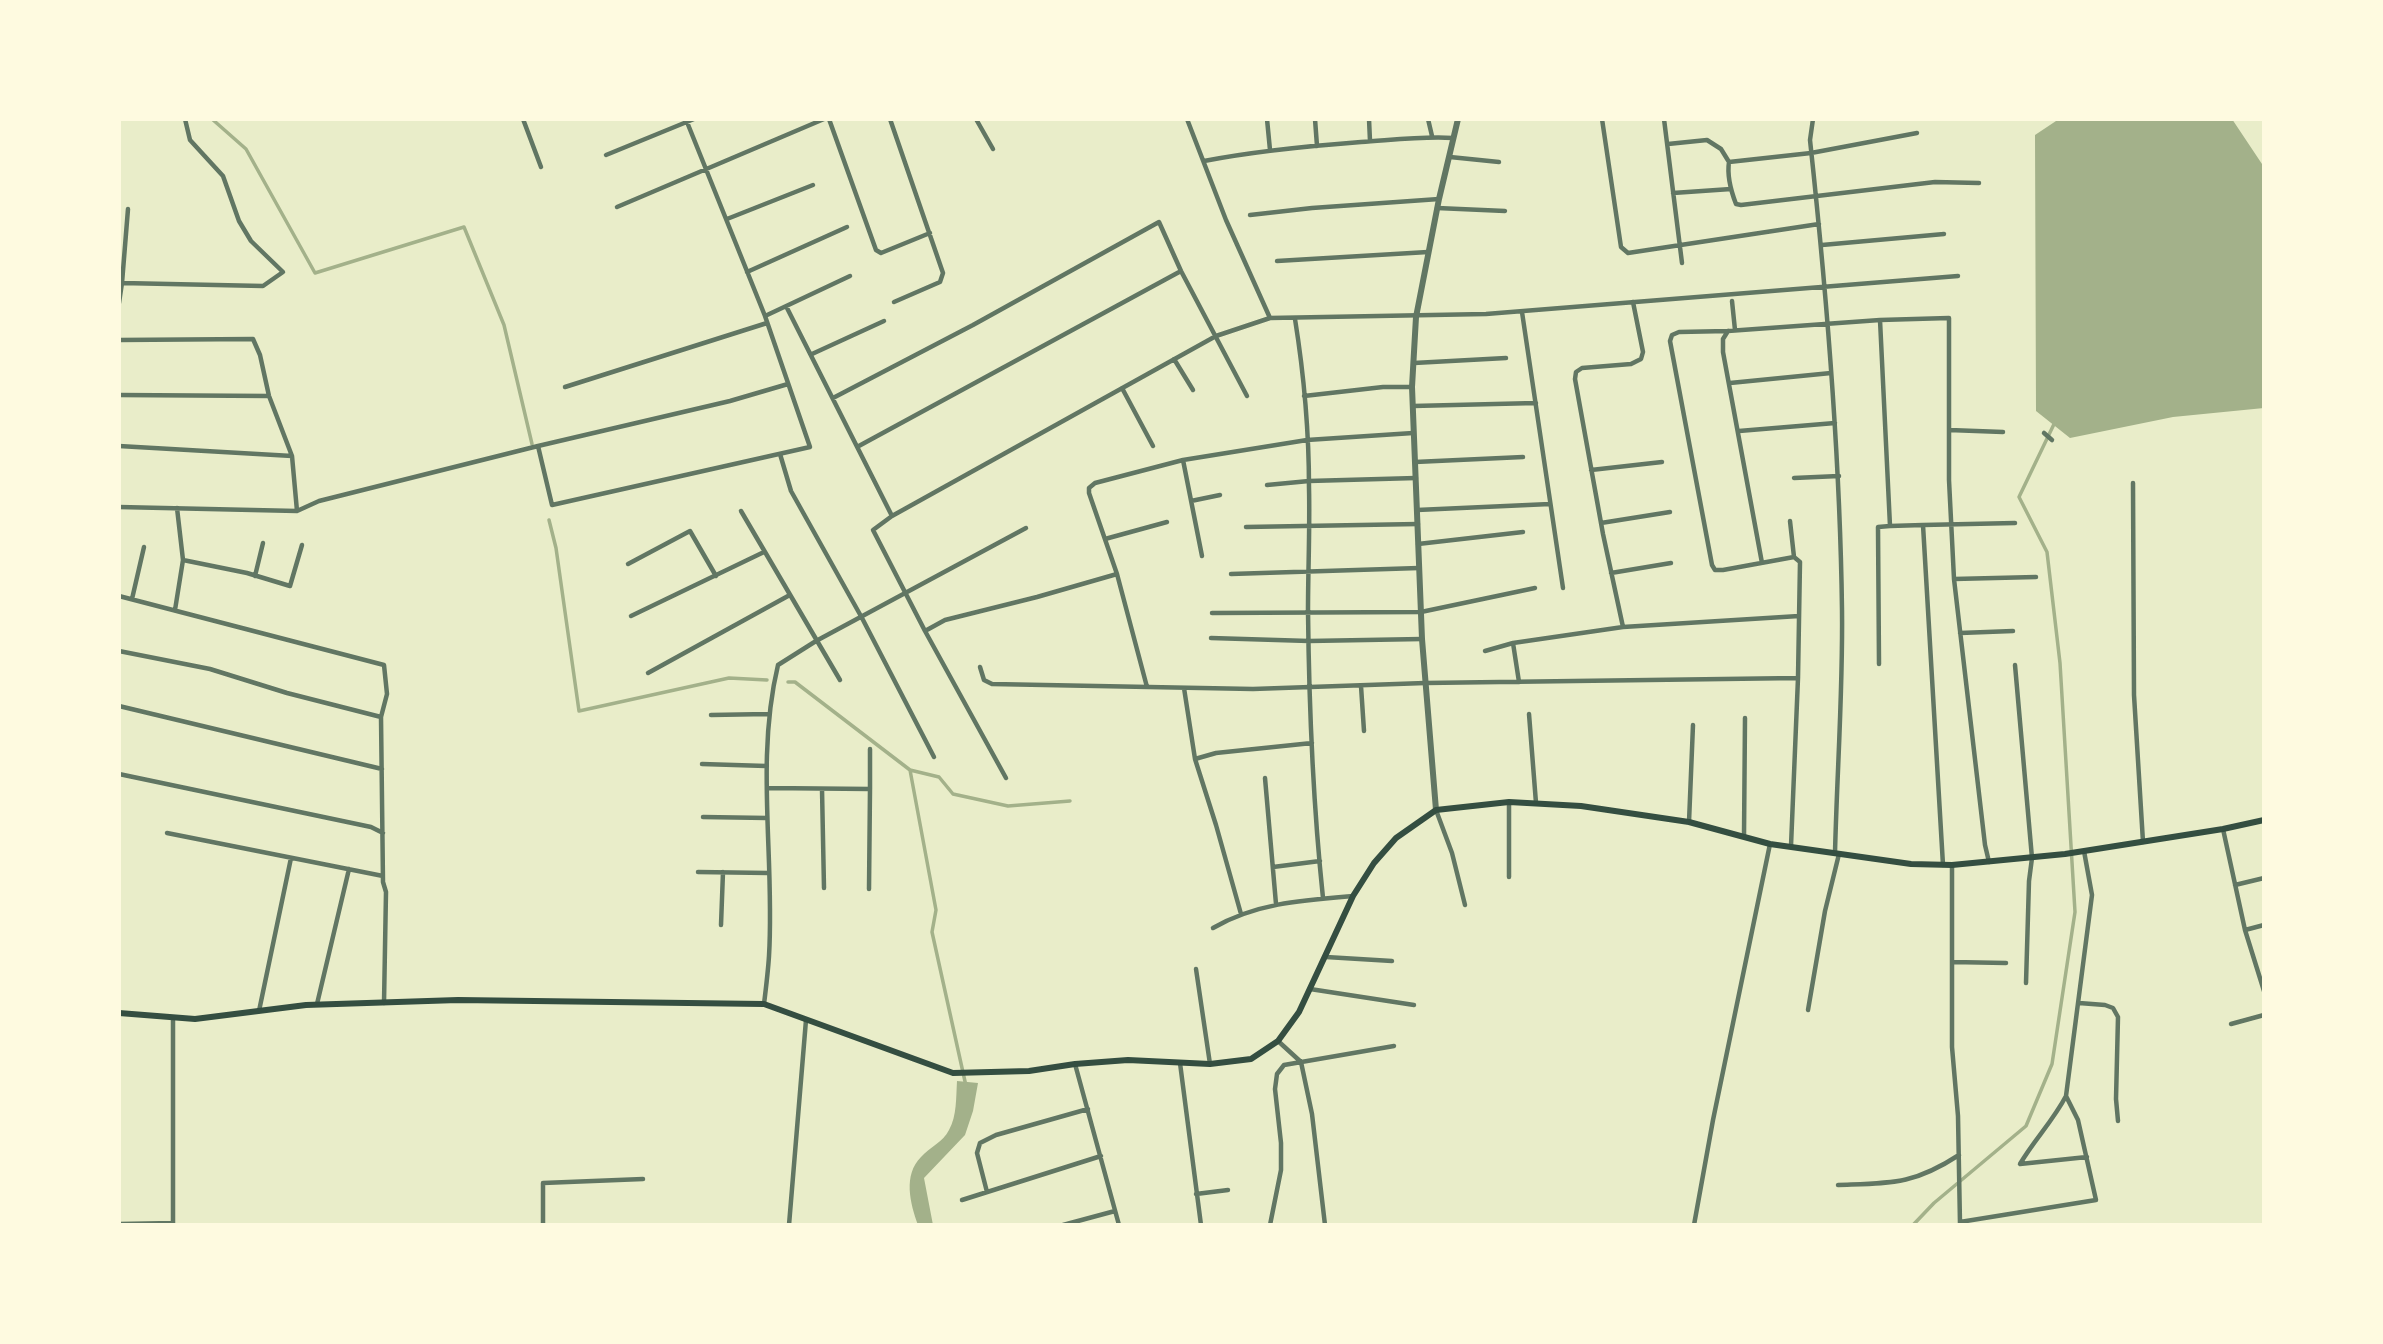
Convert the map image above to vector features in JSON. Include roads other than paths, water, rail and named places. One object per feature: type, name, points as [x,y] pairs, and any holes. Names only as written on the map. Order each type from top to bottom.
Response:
[{"type":"main road","points":[[119,1013],[195,1019],[317,1004],[466,1000],[764,1004],[953,1073],[1029,1071],[1075,1063],[1128,1060],[1210,1064],[1251,1059],[1278,1041],[1298,1012],[1353,896],[1374,863],[1396,838],[1436,810],[1508,802],[1581,806],[1689,822],[1770,844],[1911,864],[1943,865],[2065,854],[2223,830],[2264,820]]},
{"type":"street","points":[[122,283],[263,286],[283,272],[251,242],[239,222],[223,176],[190,140],[186,119]]},
{"type":"street","points":[[523,119],[541,167]]},
{"type":"street","points":[[606,155],[694,119]]},
{"type":"street","points":[[617,207],[827,119],[876,250],[881,253],[930,233]]},
{"type":"street","points":[[890,119],[943,273],[940,282],[894,302]]},
{"type":"street","points":[[976,119],[993,149]]},
{"type":"street","points":[[1187,119],[1226,220],[1270,318]]},
{"type":"street","points":[[1267,119],[1270,150]]},
{"type":"street","points":[[1315,119],[1317,146]]},
{"type":"street","points":[[1369,119],[1370,141]]},
{"type":"street","points":[[1428,119],[1432,136]]},
{"type":"street","points":[[1458,119],[1416,317],[1412,387],[1422,639],[1436,810],[1452,853],[1465,905]]},
{"type":"street","points":[[1602,119],[1621,247],[1628,253],[1819,224]]},
{"type":"street","points":[[1664,119],[1682,263]]},
{"type":"street","points":[[1808,1010],[1837,853],[1842,613],[1839,476],[1826,285],[1810,140],[1813,119]]},
{"type":"street","points":[[538,446],[552,505],[810,447],[765,316],[687,122]]},
{"type":"street","points":[[1729,162],[1811,153],[1917,133]]},
{"type":"street","points":[[1204,161],[1270,150],[1432,136],[1454,138]]},
{"type":"street","points":[[1668,144],[1707,140],[1721,149],[1729,162],[1735,204],[1741,205],[1935,182],[1979,183]]},
{"type":"street","points":[[1450,157],[1499,162]]},
{"type":"street","points":[[727,219],[813,185]]},
{"type":"street","points":[[1673,193],[1731,189]]},
{"type":"street","points":[[1250,215],[1439,199]]},
{"type":"street","points":[[1437,208],[1505,211]]},
{"type":"street","points":[[119,303],[128,209]]},
{"type":"street","points":[[833,398],[973,325],[1158,222],[1247,396]]},
{"type":"street","points":[[747,272],[847,227]]},
{"type":"street","points":[[1822,245],[1944,234]]},
{"type":"street","points":[[1277,261],[1429,252]]},
{"type":"street","points":[[857,447],[1181,271]]},
{"type":"street","points":[[765,316],[850,276]]},
{"type":"street","points":[[1006,778],[873,530],[892,516],[1216,336],[1270,318],[1416,317],[1522,312],[1958,276]]},
{"type":"street","points":[[1732,301],[1735,330]]},
{"type":"street","points":[[1623,627],[1575,379],[1576,372],[1581,368],[1632,364],[1641,359],[1643,352],[1633,302]]},
{"type":"street","points":[[786,306],[892,516]]},
{"type":"street","points":[[1522,312],[1563,588]]},
{"type":"street","points":[[1794,557],[1723,570],[1715,570],[1712,565],[1670,341],[1672,334],[1679,331],[1728,331],[1828,323],[1949,318],[1949,430],[1954,579],[1989,862]]},
{"type":"street","points":[[1295,319],[1302,365],[1309,481],[1308,612],[1312,743],[1323,898]]},
{"type":"street","points":[[1880,320],[1890,526]]},
{"type":"street","points":[[812,354],[884,321]]},
{"type":"street","points":[[565,387],[767,323]]},
{"type":"street","points":[[1728,331],[1723,339],[1723,352],[1762,563]]},
{"type":"street","points":[[119,340],[253,339],[260,355],[269,396],[292,456],[297,511]]},
{"type":"street","points":[[1413,363],[1506,358]]},
{"type":"street","points":[[1174,359],[1193,390]]},
{"type":"street","points":[[1730,383],[1831,373]]},
{"type":"street","points":[[119,507],[297,511],[319,501],[730,401],[788,384]]},
{"type":"street","points":[[1304,396],[1383,387],[1412,387]]},
{"type":"street","points":[[1122,388],[1153,446]]},
{"type":"street","points":[[119,395],[269,396]]},
{"type":"street","points":[[1413,407],[1536,403]]},
{"type":"street","points":[[1739,431],[1835,423]]},
{"type":"street","points":[[1949,430],[2003,432]]},
{"type":"street","points":[[1147,687],[1117,574],[1089,488],[1095,483],[1183,460],[1307,440],[1413,433]]},
{"type":"street","points":[[2044,433],[2052,440]]},
{"type":"street","points":[[119,446],[292,456]]},
{"type":"street","points":[[780,453],[791,491],[862,618],[934,757]]},
{"type":"street","points":[[1415,462],[1523,457]]},
{"type":"street","points":[[1183,460],[1202,556]]},
{"type":"street","points":[[1591,470],[1662,462]]},
{"type":"street","points":[[1794,478],[1839,476]]},
{"type":"street","points":[[1267,485],[1416,478]]},
{"type":"street","points":[[2133,484],[2134,695],[2143,842]]},
{"type":"street","points":[[1191,501],[1220,495]]},
{"type":"street","points":[[1417,510],[1550,504]]},
{"type":"street","points":[[175,610],[183,560],[177,509]]},
{"type":"street","points":[[741,511],[840,680]]},
{"type":"street","points":[[1601,523],[1671,512]]},
{"type":"street","points":[[1790,521],[1794,557],[1800,562],[1791,846]]},
{"type":"street","points":[[1105,539],[1167,522]]},
{"type":"street","points":[[1879,664],[1878,527],[2015,523]]},
{"type":"street","points":[[1246,527],[1418,524]]},
{"type":"street","points":[[1923,525],[1943,865]]},
{"type":"street","points":[[764,1004],[769,955],[766,766],[768,715],[778,665],[816,641],[1026,528]]},
{"type":"street","points":[[628,564],[690,531],[716,576]]},
{"type":"street","points":[[1418,544],[1523,533]]},
{"type":"street","points":[[255,576],[262,543]]},
{"type":"street","points":[[183,560],[290,586],[302,545]]},
{"type":"street","points":[[132,599],[144,547]]},
{"type":"street","points":[[631,616],[764,551]]},
{"type":"street","points":[[1611,573],[1671,563]]},
{"type":"street","points":[[1231,574],[1419,568]]},
{"type":"street","points":[[925,631],[945,620],[1117,574]]},
{"type":"street","points":[[1954,579],[2036,577]]},
{"type":"street","points":[[1212,612],[1421,612],[1535,588]]},
{"type":"street","points":[[119,596],[384,666],[387,694],[381,717],[383,876],[386,892],[384,1003]]},
{"type":"street","points":[[648,673],[789,596]]},
{"type":"street","points":[[1485,651],[1513,643],[1623,627],[1799,616]]},
{"type":"street","points":[[1960,633],[2013,631]]},
{"type":"street","points":[[1211,638],[1310,641],[1422,639]]},
{"type":"street","points":[[1513,643],[1519,682]]},
{"type":"street","points":[[119,651],[210,669],[287,693],[381,717]]},
{"type":"street","points":[[2015,665],[2032,858],[2025,983]]},
{"type":"street","points":[[980,667],[984,680],[992,684],[1184,688],[1798,678]]},
{"type":"street","points":[[1361,686],[1364,731]]},
{"type":"street","points":[[1184,688],[1195,759],[1241,914]]},
{"type":"street","points":[[119,706],[382,769]]},
{"type":"street","points":[[1529,714],[1536,804]]},
{"type":"street","points":[[711,715],[768,715]]},
{"type":"street","points":[[1744,836],[1745,718]]},
{"type":"street","points":[[1689,822],[1693,725]]},
{"type":"street","points":[[1195,759],[1228,751],[1312,743]]},
{"type":"street","points":[[869,888],[870,749]]},
{"type":"street","points":[[702,764],[766,766]]},
{"type":"street","points":[[119,774],[371,827],[383,833]]},
{"type":"street","points":[[1265,778],[1276,904]]},
{"type":"street","points":[[767,788],[870,789]]},
{"type":"street","points":[[822,789],[824,888]]},
{"type":"street","points":[[1508,802],[1509,877]]},
{"type":"street","points":[[703,817],[767,818]]},
{"type":"street","points":[[2223,830],[2245,930],[2264,991]]},
{"type":"street","points":[[167,833],[383,876]]},
{"type":"street","points":[[1694,1225],[1770,844]]},
{"type":"street","points":[[2080,851],[2091,895],[2066,1096],[2057,1114],[2029,1148],[2020,1164],[2087,1157]]},
{"type":"street","points":[[259,1011],[291,858]]},
{"type":"street","points":[[1273,867],[1320,861]]},
{"type":"street","points":[[1952,865],[1952,1047],[1960,1154],[1960,1224],[2096,1200],[2078,1120],[2066,1096]]},
{"type":"street","points":[[317,1004],[349,869]]},
{"type":"street","points":[[698,872],[768,873]]},
{"type":"street","points":[[721,925],[723,872]]},
{"type":"street","points":[[2235,885],[2264,878]]},
{"type":"street","points":[[1213,928],[1241,914],[1276,904],[1353,896]]},
{"type":"street","points":[[2245,930],[2264,925]]},
{"type":"street","points":[[1326,957],[1392,961]]},
{"type":"street","points":[[1952,962],[2006,963]]},
{"type":"street","points":[[1196,969],[1210,1064]]},
{"type":"street","points":[[1310,989],[1414,1005]]},
{"type":"street","points":[[2079,1003],[2105,1004],[2113,1008],[2118,1017],[2118,1121]]},
{"type":"street","points":[[2231,1024],[2264,1015]]},
{"type":"street","points":[[119,1224],[173,1224],[173,1018]]},
{"type":"street","points":[[789,1225],[806,1020]]},
{"type":"street","points":[[1278,1041],[1301,1062],[1311,1114],[1325,1225]]},
{"type":"street","points":[[1270,1225],[1280,1170],[1275,1089],[1277,1074],[1284,1065],[1394,1046]]},
{"type":"street","points":[[1180,1062],[1201,1225]]},
{"type":"street","points":[[1075,1063],[1119,1225]]},
{"type":"street","points":[[987,1192],[976,1153],[980,1143],[996,1135],[1088,1110]]},
{"type":"street","points":[[1838,1185],[1888,1184],[1909,1180],[1927,1174],[1960,1154]]},
{"type":"street","points":[[961,1200],[1101,1156]]},
{"type":"street","points":[[543,1225],[543,1183],[643,1179]]},
{"type":"street","points":[[1196,1194],[1228,1190]]},
{"type":"street","points":[[1063,1225],[1115,1211]]},
{"type":"waterway","points":[[212,119],[246,149],[315,273],[464,227],[504,325],[532,444]]},
{"type":"waterway","points":[[1913,1225],[1934,1203],[2026,1126],[2052,1064],[2075,912],[2060,663],[2047,552],[2019,497],[2055,422]]},
{"type":"waterway","points":[[549,520],[556,548],[579,711],[729,678],[767,680]]},
{"type":"waterway","points":[[788,682],[795,682],[910,770],[939,777],[953,794],[1008,806],[1070,801]]},
{"type":"waterway","points":[[910,770],[936,910],[932,932],[966,1086]]}]
